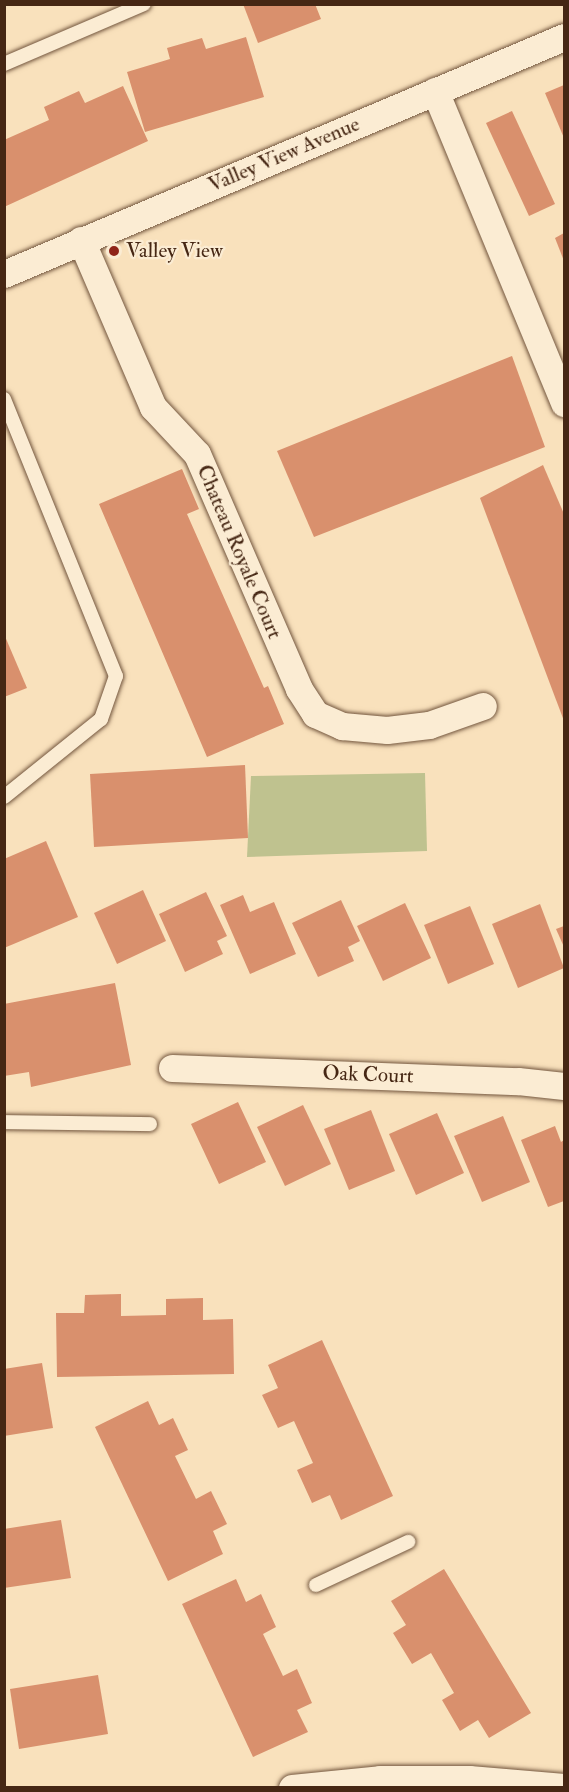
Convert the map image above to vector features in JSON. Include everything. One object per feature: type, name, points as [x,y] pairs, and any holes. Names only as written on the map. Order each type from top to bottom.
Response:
[{"type":"street","name":"Valley View Avenue","points":[[4,274],[564,37]]},
{"type":"street","points":[[435,91],[564,403]]},
{"type":"street","name":"Chateau Royale Court","points":[[81,240],[153,407],[197,454],[298,689],[315,714],[342,726],[387,730],[429,725],[483,706]]},
{"type":"street","name":"Oak Court","points":[[172,1068],[518,1081],[564,1086]]},
{"type":"street","points":[[292,1788],[380,1779],[469,1779],[564,1787]]},
{"type":"lane","points":[[4,64],[144,4]]},
{"type":"lane","points":[[4,399],[116,676],[101,719],[4,797]]},
{"type":"lane","points":[[4,1122],[150,1124]]},
{"type":"lane","points":[[316,1585],[408,1542]]},
{"type":"green space","points":[[425,773],[427,851],[247,857],[251,776]]},
{"type":"building","points":[[243,4],[315,4],[321,19],[258,43]]},
{"type":"building","points":[[246,37],[264,97],[145,132],[127,72],[170,59],[167,48],[202,38],[206,49]]},
{"type":"building","points":[[564,85],[564,138],[545,93]]},
{"type":"building","points":[[123,86],[148,141],[4,207],[4,140],[49,120],[44,107],[79,91],[85,103]]},
{"type":"building","points":[[512,111],[555,204],[529,216],[486,123]]},
{"type":"building","points":[[564,233],[564,261],[555,238]]},
{"type":"building","points":[[512,356],[545,447],[314,537],[277,451]]},
{"type":"building","points":[[543,465],[564,514],[564,721],[480,498]]},
{"type":"building","points":[[182,469],[199,509],[187,514],[264,688],[268,686],[284,724],[207,757],[99,504]]},
{"type":"building","points":[[4,634],[27,688],[4,697]]},
{"type":"building","points":[[245,765],[248,838],[94,847],[90,774]]},
{"type":"building","points":[[46,841],[78,917],[4,948],[4,859]]},
{"type":"building","points":[[143,890],[166,941],[117,964],[94,913]]},
{"type":"building","points":[[206,892],[227,936],[217,941],[223,954],[185,972],[159,914]]},
{"type":"building","points":[[243,895],[250,912],[274,902],[296,954],[250,974],[220,905]]},
{"type":"building","points":[[341,900],[360,941],[348,947],[354,961],[318,977],[292,923]]},
{"type":"building","points":[[405,903],[431,958],[383,981],[357,926]]},
{"type":"building","points":[[540,904],[564,968],[518,988],[492,924]]},
{"type":"building","points":[[470,906],[494,964],[448,984],[424,925]]},
{"type":"building","points":[[564,926],[564,947],[556,929]]},
{"type":"building","points":[[115,983],[131,1065],[31,1087],[29,1072],[4,1076],[4,1004]]},
{"type":"building","points":[[238,1102],[266,1162],[219,1184],[191,1124]]},
{"type":"building","points":[[303,1105],[331,1164],[285,1186],[257,1127]]},
{"type":"building","points":[[371,1110],[395,1171],[349,1190],[324,1129]]},
{"type":"building","points":[[437,1113],[464,1173],[416,1195],[389,1134]]},
{"type":"building","points":[[503,1116],[530,1182],[482,1202],[454,1136]]},
{"type":"building","points":[[555,1126],[561,1142],[564,1140],[564,1201],[548,1207],[521,1140]]},
{"type":"building","points":[[121,1294],[121,1316],[166,1315],[166,1299],[203,1298],[203,1320],[233,1319],[234,1374],[57,1377],[56,1313],[84,1313],[85,1295]]},
{"type":"building","points":[[322,1340],[393,1496],[341,1520],[330,1495],[312,1503],[297,1470],[313,1463],[294,1421],[278,1428],[262,1395],[278,1388],[268,1365]]},
{"type":"building","points":[[42,1363],[53,1428],[4,1436],[4,1369]]},
{"type":"building","points":[[148,1401],[159,1425],[173,1418],[188,1450],[175,1456],[196,1499],[211,1491],[227,1524],[213,1531],[223,1554],[168,1581],[95,1427]]},
{"type":"building","points":[[61,1520],[71,1578],[4,1588],[4,1529]]},
{"type":"building","points":[[444,1569],[531,1713],[489,1738],[478,1720],[460,1731],[442,1700],[454,1693],[431,1653],[412,1664],[393,1633],[406,1625],[391,1601]]},
{"type":"building","points":[[236,1579],[246,1602],[261,1594],[276,1627],[263,1634],[283,1676],[297,1669],[312,1703],[297,1710],[308,1732],[253,1757],[182,1604]]},
{"type":"building","points":[[98,1675],[108,1734],[19,1749],[10,1689]]},
{"type":"place","name":"Valley View","points":[[114,251]]}]
